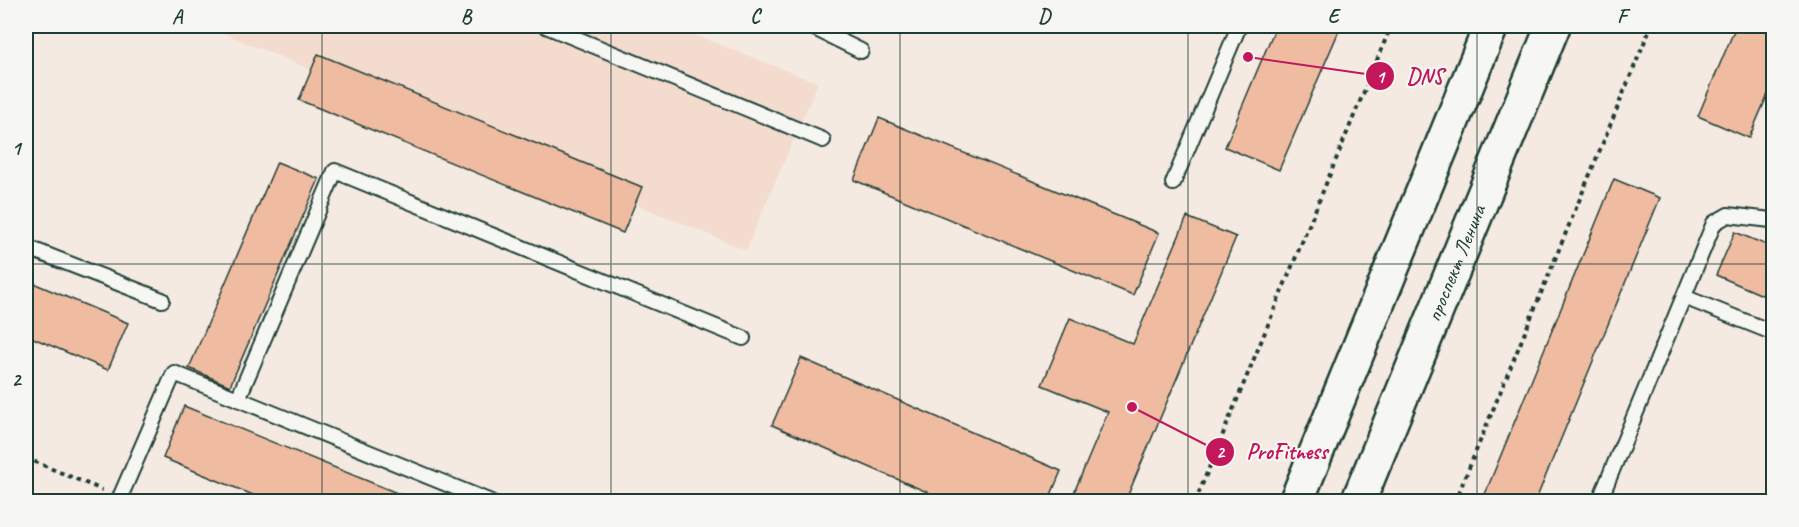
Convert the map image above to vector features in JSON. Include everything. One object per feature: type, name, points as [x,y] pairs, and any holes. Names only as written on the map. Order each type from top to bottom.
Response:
[{"type":"main road","points":[[1296,501],[1491,26]]},
{"type":"main road","name":"проспект Ленина","points":[[1358,501],[1553,26]]},
{"type":"lane","points":[[546,26],[823,140]]},
{"type":"lane","points":[[810,26],[861,51]]},
{"type":"lane","points":[[1173,183],[1239,26]]},
{"type":"lane","points":[[238,399],[335,171],[743,338]]},
{"type":"lane","points":[[1599,501],[1714,223],[1728,215],[1771,220],[1773,218]]},
{"type":"lane","points":[[26,247],[162,300]]},
{"type":"lane","points":[[1684,297],[1773,333]]},
{"type":"lane","points":[[119,499],[174,373],[491,501]]},
{"type":"path","points":[[1195,501],[1391,26]]},
{"type":"path","points":[[1455,501],[1651,26]]},
{"type":"path","points":[[26,458],[119,499]]},
{"type":"shaded area","points":[[206,26],[673,26],[818,83],[746,250]]},
{"type":"building","points":[[1276,26],[1341,26],[1279,170],[1225,147]]},
{"type":"building","points":[[1736,26],[1774,26],[1774,80],[1749,138],[1698,116]]},
{"type":"building","points":[[318,54],[642,187],[623,233],[299,100]]},
{"type":"building","points":[[879,118],[1159,233],[1133,295],[854,180]]},
{"type":"building","points":[[277,162],[319,179],[230,386],[189,368]]},
{"type":"building","points":[[1614,179],[1660,198],[1535,502],[1503,502],[1485,494]]},
{"type":"building","points":[[1187,217],[1236,237],[1125,502],[1070,502],[1108,412],[1042,385],[1070,318],[1133,344]]},
{"type":"building","points":[[1735,232],[1774,248],[1774,300],[1716,275]]},
{"type":"building","points":[[26,280],[128,323],[108,370],[26,335]]},
{"type":"building","points":[[801,358],[1061,471],[1048,502],[950,502],[772,425]]},
{"type":"building","points":[[184,406],[419,502],[270,502],[163,458]]},
{"type":"place","name":"DNS","points":[[1248,57]]},
{"type":"place","name":"ProFitness","points":[[1132,407]]}]
